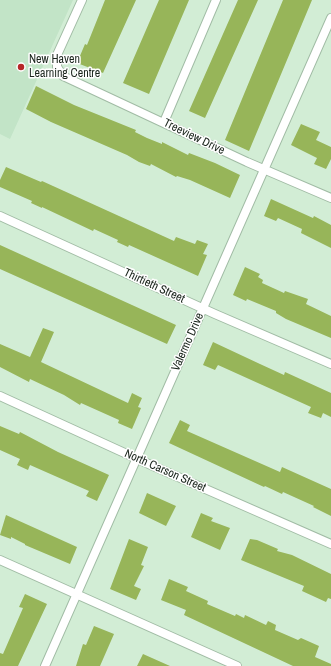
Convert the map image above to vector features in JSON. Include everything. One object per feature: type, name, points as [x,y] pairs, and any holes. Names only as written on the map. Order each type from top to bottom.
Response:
[{"type":"street","name":"Treeview Drive","points":[[82,0],[58,55],[57,61],[60,72],[68,80],[331,198]]},
{"type":"street","points":[[164,122],[216,0]]},
{"type":"street","name":"Valermo Drive","points":[[45,666],[330,21]]},
{"type":"street","name":"Thirtieth Street","points":[[0,216],[203,309],[331,364]]},
{"type":"street","name":"North Carson Street","points":[[0,396],[137,459],[331,544]]},
{"type":"street","points":[[0,560],[77,596],[237,666]]},
{"type":"shaded area","name":"New Haven Learning Centre","points":[[0,0],[73,0],[10,139],[0,134]]},
{"type":"building","points":[[105,0],[136,0],[103,73],[77,63],[85,44],[87,45]]},
{"type":"building","points":[[159,0],[189,0],[149,94],[123,83]]},
{"type":"building","points":[[238,0],[258,0],[205,118],[189,111]]},
{"type":"building","points":[[283,0],[312,0],[249,151],[225,140]]},
{"type":"building","points":[[36,86],[74,105],[136,130],[135,132],[147,138],[162,144],[162,142],[188,155],[189,153],[215,163],[240,175],[230,198],[190,180],[176,177],[151,164],[150,166],[139,162],[127,155],[51,122],[26,109]]},
{"type":"building","points":[[301,124],[320,132],[316,140],[331,147],[331,159],[326,169],[314,164],[317,158],[291,145]]},
{"type":"building","points":[[6,167],[41,182],[42,181],[174,241],[176,237],[195,244],[197,240],[208,244],[203,254],[207,255],[198,276],[129,245],[128,247],[117,242],[118,240],[94,229],[93,231],[31,203],[32,201],[0,187],[0,180]]},
{"type":"building","points":[[271,199],[313,218],[314,216],[331,225],[331,248],[301,233],[302,229],[278,218],[276,221],[264,216]]},
{"type":"building","points":[[0,245],[176,325],[167,344],[0,269]]},
{"type":"building","points":[[245,267],[260,274],[258,277],[263,280],[262,283],[284,293],[285,291],[308,299],[306,304],[331,316],[331,338],[286,319],[276,313],[276,311],[233,295]]},
{"type":"building","points":[[43,328],[54,332],[41,362],[128,403],[132,393],[142,398],[138,407],[141,408],[132,429],[118,423],[119,420],[81,403],[80,405],[64,395],[30,379],[29,382],[0,367],[0,344],[30,357]]},
{"type":"building","points":[[213,342],[284,375],[285,372],[331,393],[331,417],[323,413],[321,418],[308,413],[311,407],[218,365],[215,370],[203,365]]},
{"type":"building","points":[[180,420],[190,425],[187,431],[280,472],[282,467],[331,489],[331,516],[313,507],[314,506],[283,492],[282,494],[265,486],[264,487],[169,443]]},
{"type":"building","points":[[0,426],[19,434],[20,432],[58,452],[109,475],[97,501],[86,496],[89,491],[30,465],[28,470],[17,465],[20,459],[0,450]]},
{"type":"building","points":[[147,493],[176,506],[166,526],[139,513]]},
{"type":"building","points":[[201,513],[213,518],[211,521],[230,528],[220,550],[191,537]]},
{"type":"building","points":[[6,515],[77,547],[70,564],[25,545],[11,537],[11,539],[0,535]]},
{"type":"building","points":[[129,539],[148,547],[141,565],[144,566],[134,586],[141,589],[136,600],[110,589]]},
{"type":"building","points":[[250,539],[257,540],[278,549],[277,551],[292,555],[331,574],[331,599],[328,598],[326,602],[302,591],[304,586],[241,560]]},
{"type":"building","points":[[169,579],[188,587],[186,591],[208,601],[207,604],[235,616],[236,614],[244,618],[245,615],[266,625],[268,621],[276,625],[275,630],[298,640],[301,638],[319,646],[315,657],[331,664],[331,666],[293,666],[184,615],[186,610],[161,600]]},
{"type":"building","points":[[25,594],[47,604],[18,666],[0,666],[0,653],[3,654],[23,608],[19,607]]},
{"type":"building","points":[[94,626],[114,634],[100,666],[76,666],[83,644],[86,645]]},
{"type":"building","points":[[143,654],[170,666],[137,666]]},
{"type":"place","name":"New Haven Learning Centre","points":[[21,67]]}]
